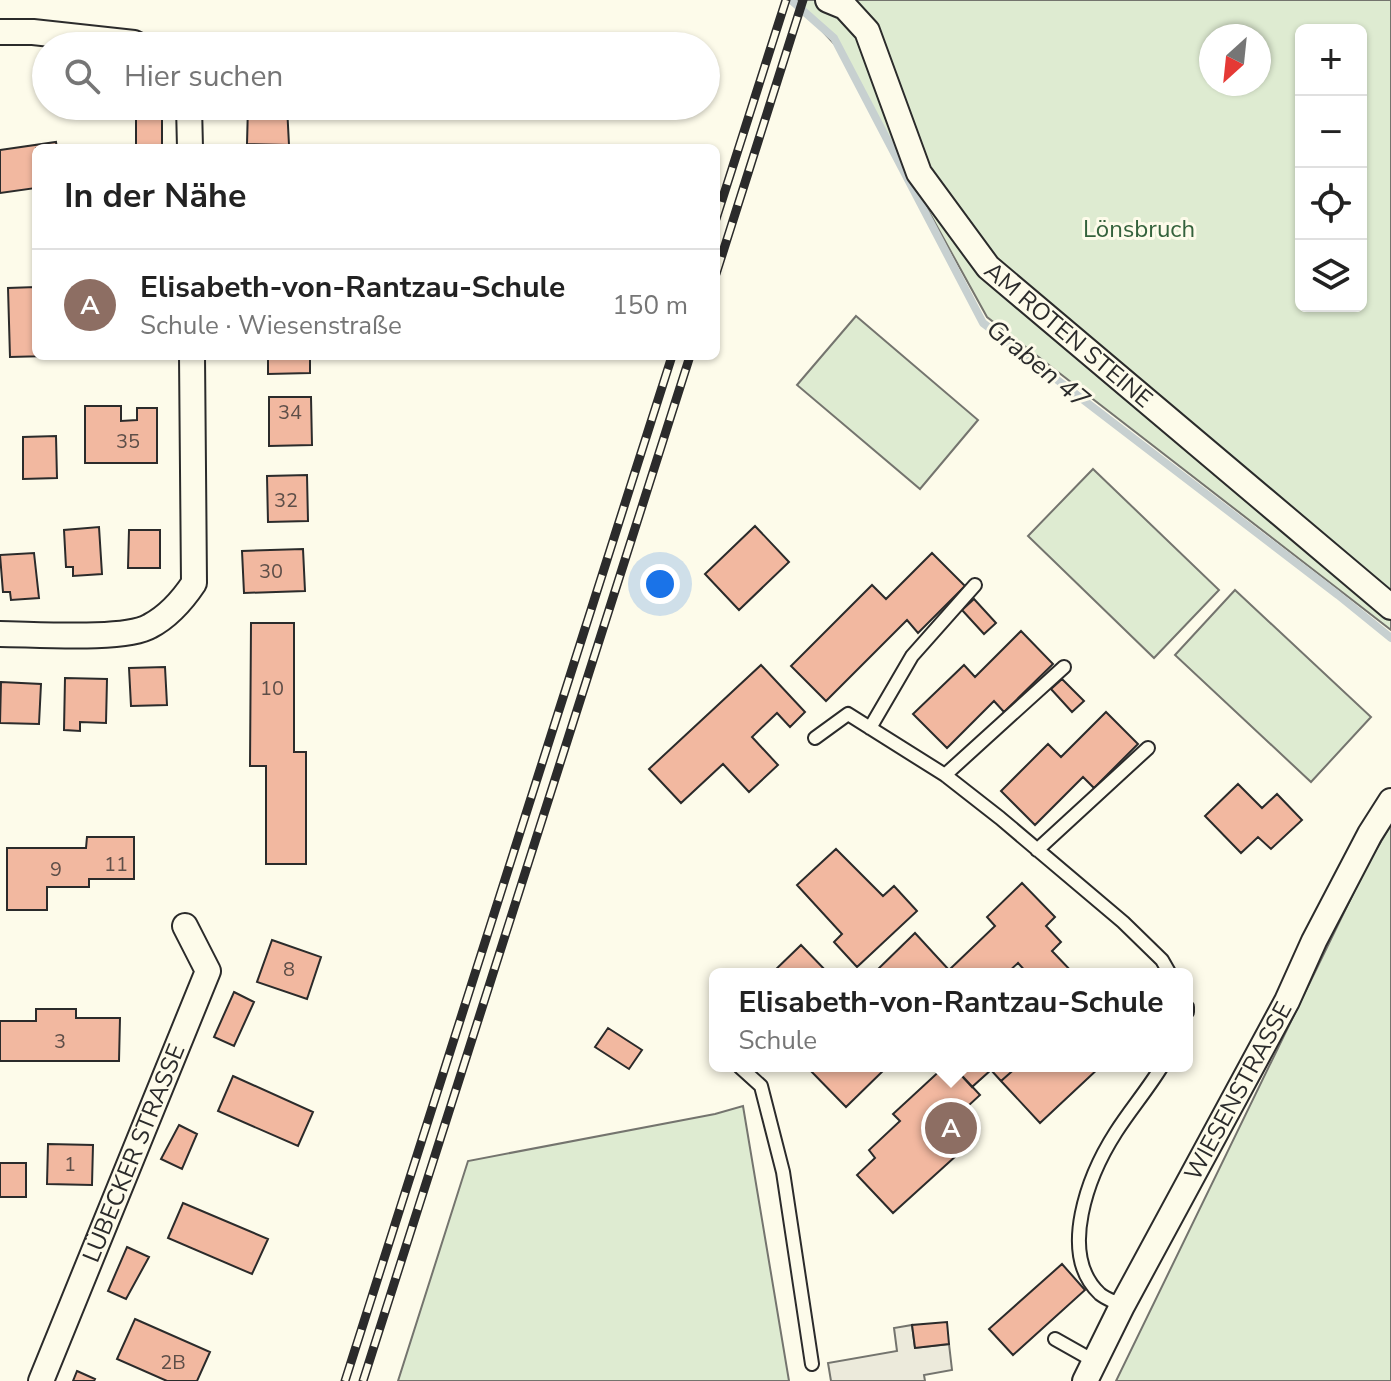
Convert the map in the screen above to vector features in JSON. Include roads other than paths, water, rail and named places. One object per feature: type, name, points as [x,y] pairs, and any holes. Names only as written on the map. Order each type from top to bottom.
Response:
[{"type":"street","name":"AM ROTEN STEINE","points":[[828,0],[845,7],[867,31],[919,173],[988,267],[1391,607]]},
{"type":"street","points":[[0,32],[32,32]]},
{"type":"street","points":[[189,120],[190,144]]},
{"type":"street","points":[[0,634],[109,635],[147,628],[180,604],[194,583],[192,360]]},
{"type":"street","name":"WIESENSTRASSE","points":[[1090,1371],[1287,1001],[1314,941],[1370,834],[1391,801]]},
{"type":"street","name":"LÜBECKER STRASSE","points":[[41,1381],[208,971],[185,926]]},
{"type":"lane","points":[[870,728],[912,656],[975,585]]},
{"type":"lane","points":[[945,775],[1064,667]]},
{"type":"lane","points":[[815,738],[848,714],[945,775],[1123,922],[1167,968]]},
{"type":"lane","points":[[1037,850],[1148,748]]},
{"type":"lane","points":[[746,1072],[761,1086],[783,1172],[812,1364]]},
{"type":"lane","points":[[1122,1306],[1100,1294],[1080,1263],[1079,1233],[1085,1196],[1114,1135],[1158,1072]]},
{"type":"lane","points":[[1055,1339],[1090,1371]]},
{"type":"waterway","name":"Graben 47","points":[[791,0],[834,38],[983,323],[1391,638]]},
{"type":"railway","points":[[720,206],[786,0]]},
{"type":"railway","points":[[720,261],[803,0]]},
{"type":"railway","points":[[345,1381],[671,360]]},
{"type":"railway","points":[[363,1381],[689,360]]},
{"type":"place","name":"Elisabeth-von-Rantzau-Schule","points":[[951,1128]]},
{"type":"park label","name":"Lönsbruch","points":[[1139,229]]}]
